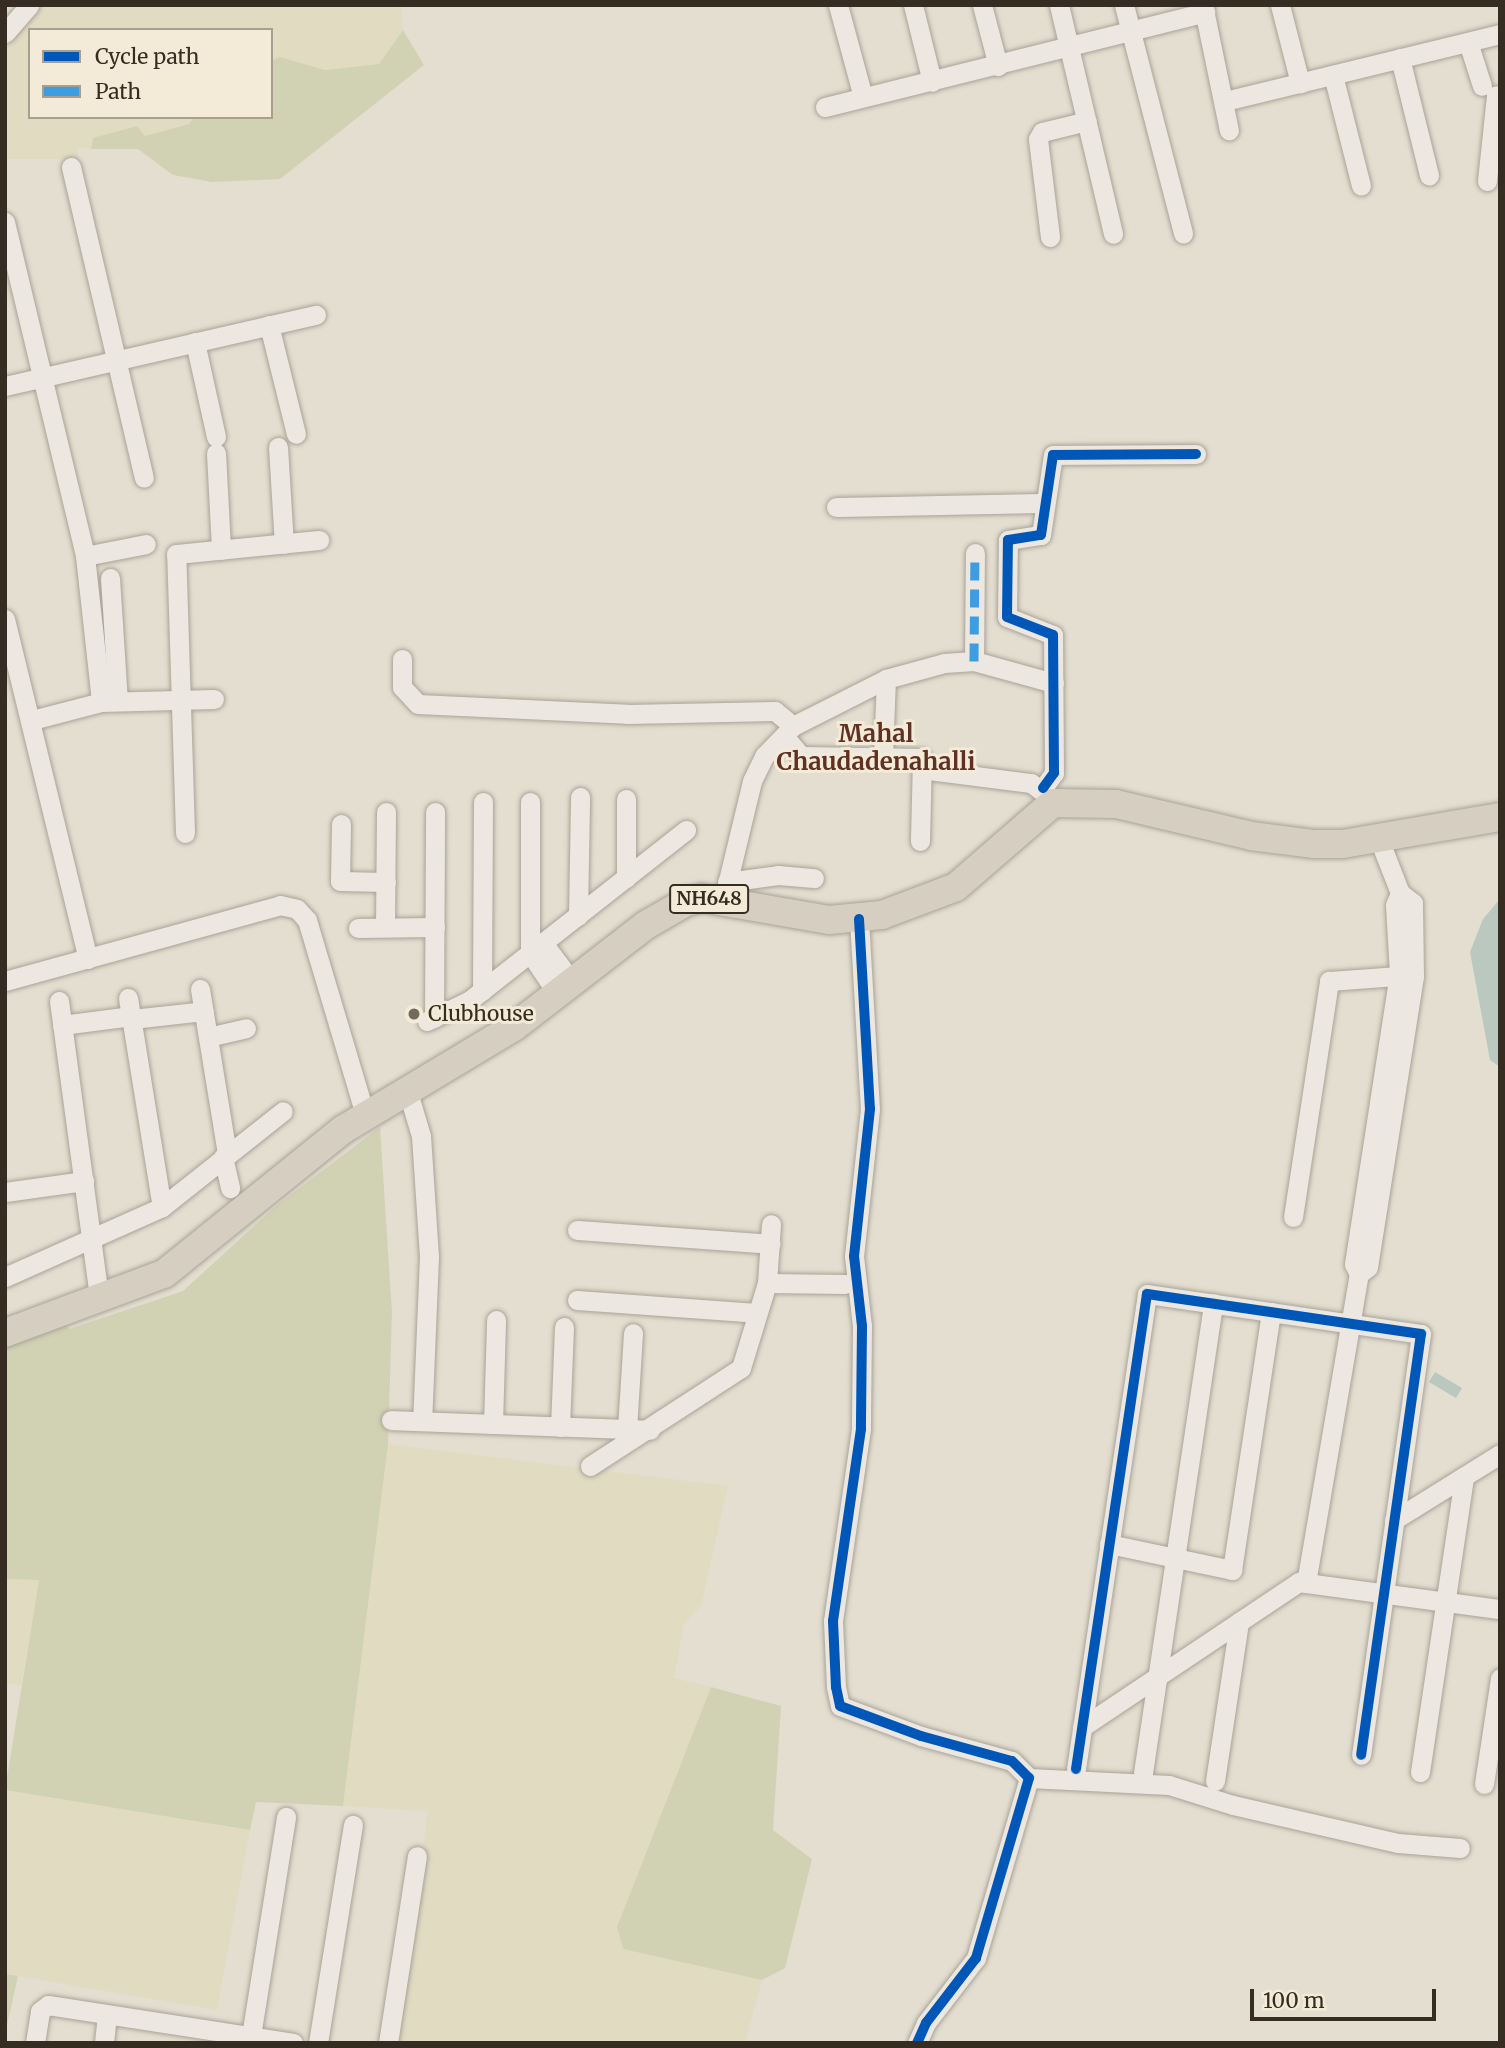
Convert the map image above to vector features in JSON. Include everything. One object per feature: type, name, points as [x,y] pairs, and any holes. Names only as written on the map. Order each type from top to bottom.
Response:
[{"type":"highway","points":[[1048,795],[1116,804],[1281,841],[1343,844],[1499,819]]},
{"type":"highway","name":"NH648","points":[[5,1333],[164,1273],[200,1249],[318,1147],[365,1114],[513,1027],[667,909],[725,891],[829,920],[859,919],[894,911],[956,887],[1048,795]]},
{"type":"street","points":[[5,33],[29,5]]},
{"type":"street","points":[[838,5],[863,97]]},
{"type":"street","points":[[913,5],[932,82]]},
{"type":"street","points":[[982,5],[998,66]]},
{"type":"street","points":[[1059,5],[1113,234]]},
{"type":"street","points":[[1124,5],[1183,233]]},
{"type":"street","points":[[1280,5],[1300,83]]},
{"type":"street","points":[[825,107],[1131,32],[1204,8],[1229,131]]},
{"type":"street","points":[[1225,101],[1500,34]]},
{"type":"street","points":[[1468,42],[1489,91],[1492,173]]},
{"type":"street","points":[[1400,58],[1429,175]]},
{"type":"street","points":[[1333,75],[1361,186]]},
{"type":"street","points":[[1050,237],[1038,139],[1042,132],[1087,121]]},
{"type":"street","points":[[71,167],[119,359],[144,478]]},
{"type":"street","points":[[5,222],[39,378],[85,556],[109,702]]},
{"type":"street","points":[[5,386],[316,315]]},
{"type":"street","points":[[269,325],[296,434]]},
{"type":"street","points":[[195,342],[216,445],[221,550]]},
{"type":"street","points":[[278,447],[284,544]]},
{"type":"street","points":[[921,769],[1048,795],[1054,773],[1053,635],[1007,617],[1004,592],[1008,540],[1041,535],[1053,455],[1196,454]]},
{"type":"street","points":[[836,507],[1044,503]]},
{"type":"street","points":[[185,833],[176,554],[319,540]]},
{"type":"street","points":[[85,556],[146,544]]},
{"type":"street","points":[[974,661],[975,553]]},
{"type":"street","points":[[109,702],[110,578]]},
{"type":"street","points":[[6,628],[32,720],[88,959]]},
{"type":"street","points":[[402,659],[402,687],[418,704],[627,714],[775,711],[801,756],[922,758],[920,841]]},
{"type":"street","points":[[725,891],[752,781],[764,756],[789,732],[886,678],[944,663],[974,661],[1054,683]]},
{"type":"street","points":[[884,757],[886,678]]},
{"type":"street","points":[[32,720],[109,702],[214,699]]},
{"type":"street","points":[[578,916],[580,797]]},
{"type":"street","points":[[626,799],[626,877]]},
{"type":"street","points":[[482,991],[483,802]]},
{"type":"street","points":[[530,802],[537,948],[566,989]]},
{"type":"street","points":[[386,812],[386,927]]},
{"type":"street","points":[[435,812],[435,927],[431,1019],[482,991],[686,830]]},
{"type":"street","points":[[341,824],[340,881],[386,882]]},
{"type":"street","points":[[1306,1583],[1359,1274],[1354,1264],[1406,975],[1395,905],[1400,893],[1379,839]]},
{"type":"street","points":[[725,891],[778,875],[814,878]]},
{"type":"street","points":[[5,981],[280,905],[296,909],[307,920],[365,1114]]},
{"type":"street","points":[[859,919],[870,1109],[854,1256],[862,1326],[861,1429],[833,1621],[836,1687],[840,1706],[921,1736],[1012,1761],[1029,1778],[1168,1785],[1233,1805],[1398,1843],[1460,1848]]},
{"type":"street","points":[[358,928],[435,927]]},
{"type":"street","points":[[1293,1217],[1329,981],[1406,975]]},
{"type":"street","points":[[200,989],[230,1188]]},
{"type":"street","points":[[59,1002],[99,1298]]},
{"type":"street","points":[[62,1026],[130,1011],[204,1011]]},
{"type":"street","points":[[130,1011],[162,1208]]},
{"type":"street","points":[[208,1037],[246,1028]]},
{"type":"street","points":[[407,1089],[421,1136],[429,1257],[422,1421]]},
{"type":"street","points":[[5,1277],[162,1208],[225,1155],[284,1111]]},
{"type":"street","points":[[5,1192],[84,1181]]},
{"type":"street","points":[[590,1466],[651,1430],[741,1368],[767,1283],[771,1224]]},
{"type":"street","points":[[577,1230],[770,1244]]},
{"type":"street","points":[[767,1283],[845,1284]]},
{"type":"street","points":[[1076,1769],[1147,1294],[1420,1334],[1361,1755]]},
{"type":"street","points":[[577,1300],[757,1313]]},
{"type":"street","points":[[1143,1773],[1213,1303]]},
{"type":"street","points":[[1109,1544],[1174,1561],[1232,1570],[1271,1312]]},
{"type":"street","points":[[493,1424],[496,1320]]},
{"type":"street","points":[[560,1427],[564,1327]]},
{"type":"street","points":[[627,1429],[634,1333]]},
{"type":"street","points":[[391,1420],[651,1430]]},
{"type":"street","points":[[1394,1520],[1500,1454]]},
{"type":"street","points":[[1420,1772],[1464,1476]]},
{"type":"street","points":[[1082,1727],[1299,1582],[1500,1609]]},
{"type":"street","points":[[1215,1781],[1239,1622]]},
{"type":"street","points":[[1483,1784],[1500,1678]]},
{"type":"street","points":[[917,2043],[980,1948],[1029,1778]]},
{"type":"street","points":[[251,2036],[286,1817]]},
{"type":"street","points":[[317,2043],[354,1825]]},
{"type":"street","points":[[388,2043],[417,1856]]},
{"type":"street","points":[[35,2043],[43,2007],[107,2015],[176,2034],[251,2036],[293,2043]]},
{"type":"street","points":[[104,2043],[107,2015]]},
{"type":"shaded area","points":[[41,5],[401,5],[403,30],[379,64],[325,70],[280,57],[273,60],[273,28],[28,28],[28,119],[193,119],[189,124],[144,136],[93,138],[91,149],[78,148],[78,159],[5,159],[5,49]]},
{"type":"shaded area","points":[[1500,899],[1500,1067],[1490,1060],[1470,952],[1483,919]]},
{"type":"shaded area","points":[[1435,1372],[1462,1388],[1456,1398],[1429,1382]]},
{"type":"shaded area","points":[[388,1444],[728,1486],[701,1606],[684,1624],[674,1678],[711,1687],[617,1927],[623,1949],[762,1980],[745,2043],[396,2043],[428,1811],[343,1806]]},
{"type":"shaded area","points":[[5,1579],[39,1580],[21,1686],[5,1683]]},
{"type":"shaded area","points":[[5,1790],[250,1830],[217,2010],[5,1974]]},
{"type":"green space","points":[[403,30],[424,65],[280,179],[212,182],[173,175],[138,149],[91,149],[93,138],[137,126],[145,136],[189,124],[193,119],[273,119],[273,60],[280,57],[325,70],[379,64]]},
{"type":"green space","points":[[380,1127],[392,1312],[388,1444],[343,1806],[256,1802],[250,1830],[5,1790],[39,1580],[5,1579],[5,1347],[63,1320],[69,1329],[183,1291],[276,1206]]},
{"type":"green space","points":[[711,1687],[781,1706],[773,1830],[812,1859],[785,1968],[762,1980],[623,1949],[617,1927]]},
{"type":"green space","points":[[5,1974],[18,1976],[5,2034]]},
{"type":"marked path","points":[[974,661],[975,553]]},
{"type":"cycle path","points":[[1043,788],[1054,773],[1053,635],[1007,617],[1008,540],[1041,535],[1053,455],[1196,454]]},
{"type":"cycle path","points":[[859,919],[870,1109],[854,1256],[862,1326],[861,1429],[833,1621],[836,1687],[840,1706],[921,1736],[1012,1761],[1029,1778],[976,1958],[926,2023],[917,2043]]},
{"type":"cycle path","points":[[1076,1769],[1147,1294],[1421,1334],[1361,1755]]},
{"type":"place","name":"Clubhouse","points":[[414,1014]]},
{"type":"district","name":"Mahal Chaudadenahalli","points":[[876,748]]}]
